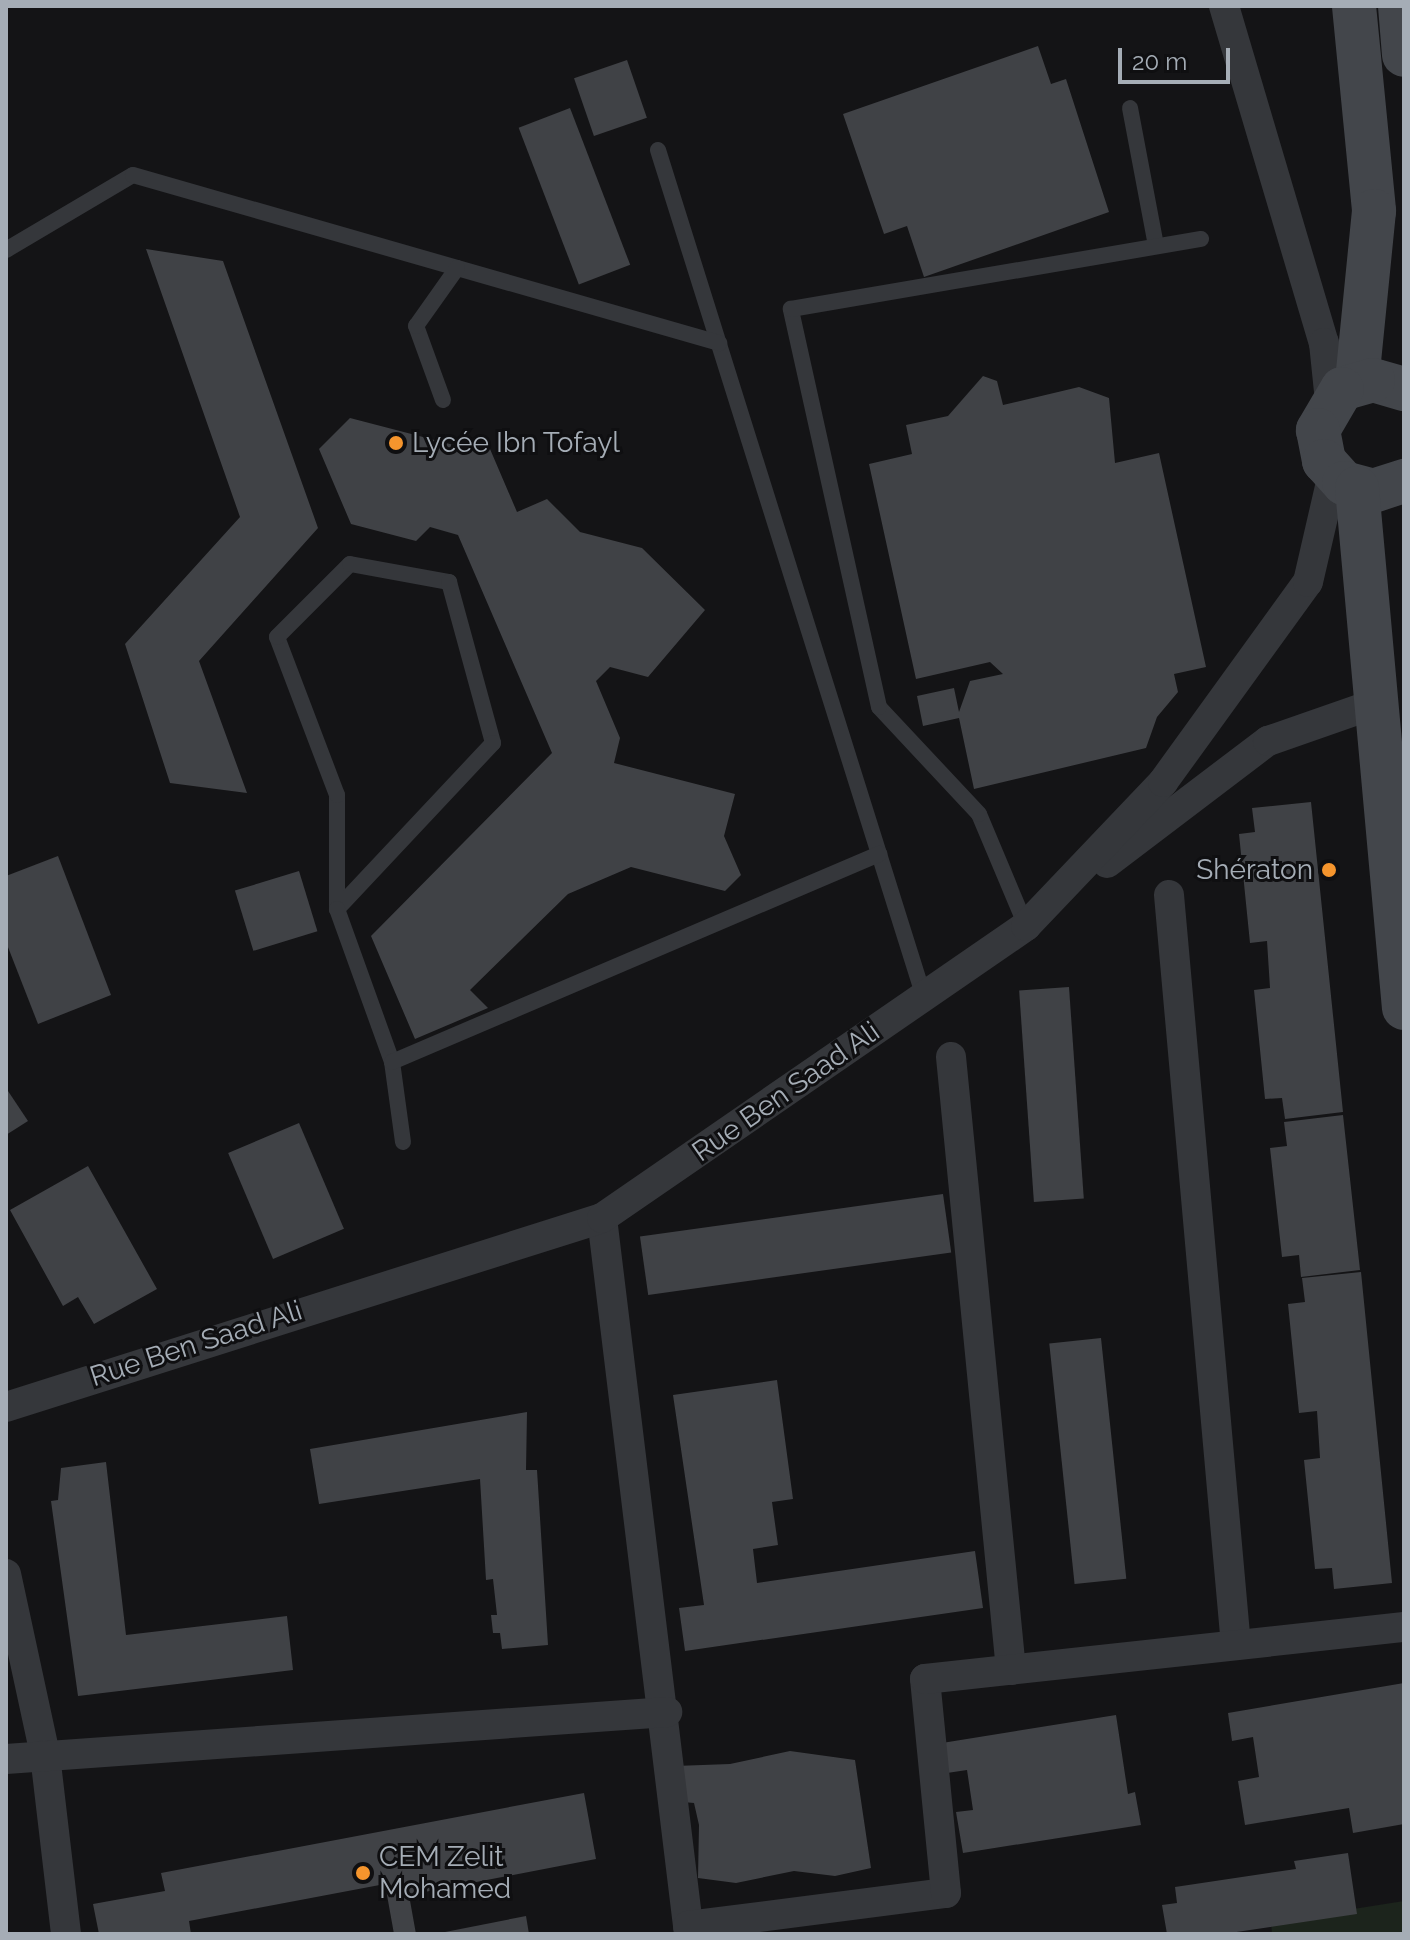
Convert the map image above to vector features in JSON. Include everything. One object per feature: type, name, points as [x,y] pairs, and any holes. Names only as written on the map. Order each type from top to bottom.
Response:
[{"type":"main road","points":[[1354,6],[1374,211],[1343,392],[1319,446],[1345,481],[1374,704],[1404,1008]]},
{"type":"main road","points":[[1400,6],[1404,55]]},
{"type":"main road","points":[[1343,392],[1404,387]]},
{"type":"main road","points":[[1345,481],[1404,481]]},
{"type":"street","points":[[1224,6],[1324,343],[1343,392]]},
{"type":"street","name":"Rue Ben Saad Ali","points":[[6,1407],[602,1218],[924,997],[1026,926],[1163,782],[1308,582],[1345,481]]},
{"type":"street","points":[[1026,926],[1268,741],[1374,704]]},
{"type":"street","points":[[1169,895],[1236,1645]]},
{"type":"street","points":[[951,1057],[1011,1670]]},
{"type":"street","points":[[602,1218],[667,1712],[688,1930],[946,1893],[925,1679],[1404,1627]]},
{"type":"street","points":[[6,1574],[45,1755],[66,1934]]},
{"type":"street","points":[[6,1759],[667,1712]]},
{"type":"lane","points":[[1130,108],[1156,246]]},
{"type":"lane","points":[[658,150],[924,997]]},
{"type":"lane","points":[[6,250],[133,175],[719,343]]},
{"type":"lane","points":[[1026,926],[979,814],[879,707],[791,309],[1201,239]]},
{"type":"lane","points":[[443,400],[416,326],[457,268]]},
{"type":"lane","points":[[337,909],[493,743],[449,582],[350,564],[277,637],[337,795],[337,909],[392,1062],[403,1142]]},
{"type":"lane","points":[[392,1062],[879,854]]},
{"type":"shaded area","points":[[1404,1901],[1404,1934],[1272,1934],[1271,1922]]},
{"type":"building","points":[[1038,46],[1051,84],[1066,79],[1109,212],[924,277],[907,226],[884,234],[843,114]]},
{"type":"building","points":[[627,60],[647,118],[594,136],[574,78]]},
{"type":"building","points":[[570,108],[630,265],[579,285],[519,128]]},
{"type":"building","points":[[146,249],[223,261],[318,528],[199,661],[247,793],[170,783],[125,644],[240,517]]},
{"type":"building","points":[[983,376],[997,381],[1003,405],[1079,387],[1109,398],[1115,463],[1159,453],[1206,667],[1174,674],[1178,692],[1157,717],[1146,748],[974,789],[959,718],[923,726],[917,696],[954,688],[959,712],[970,681],[1003,674],[990,662],[916,679],[869,464],[912,454],[906,425],[948,416]]},
{"type":"building","points":[[350,418],[469,449],[487,442],[517,512],[547,499],[580,532],[642,548],[705,610],[648,677],[610,667],[596,681],[620,738],[614,763],[735,794],[724,836],[741,875],[725,891],[631,867],[568,894],[470,990],[488,1008],[415,1039],[371,936],[552,753],[458,535],[430,527],[416,541],[351,524],[319,449]]},
{"type":"building","points":[[1311,802],[1343,1112],[1285,1119],[1282,1098],[1265,1099],[1254,990],[1270,988],[1267,941],[1250,943],[1239,834],[1255,832],[1252,808]]},
{"type":"building","points":[[58,856],[111,995],[38,1024],[6,942],[6,876]]},
{"type":"building","points":[[299,871],[317,931],[253,951],[235,891]]},
{"type":"building","points":[[1069,987],[1084,1198],[1034,1202],[1019,990]]},
{"type":"building","points":[[6,1088],[28,1121],[6,1135]]},
{"type":"building","points":[[1343,1115],[1360,1270],[1301,1277],[1299,1255],[1282,1257],[1270,1148],[1287,1146],[1284,1122]]},
{"type":"building","points":[[299,1123],[344,1229],[273,1259],[228,1153]]},
{"type":"building","points":[[88,1166],[157,1289],[94,1324],[78,1297],[63,1306],[10,1210]]},
{"type":"building","points":[[943,1194],[951,1252],[648,1295],[640,1237]]},
{"type":"building","points":[[1361,1272],[1392,1583],[1334,1589],[1332,1568],[1315,1569],[1304,1460],[1320,1458],[1317,1411],[1299,1413],[1288,1304],[1305,1302],[1302,1278]]},
{"type":"building","points":[[1101,1338],[1126,1579],[1075,1584],[1049,1343]]},
{"type":"building","points":[[777,1380],[793,1499],[772,1502],[778,1545],[753,1549],[757,1583],[975,1551],[983,1608],[685,1651],[679,1608],[704,1605],[673,1395]]},
{"type":"building","points":[[527,1412],[526,1470],[537,1470],[548,1645],[502,1649],[500,1633],[493,1633],[491,1615],[497,1615],[493,1579],[486,1580],[480,1479],[319,1504],[310,1449]]},
{"type":"building","points":[[106,1462],[126,1635],[287,1616],[293,1670],[78,1696],[51,1501],[58,1500],[61,1468]]},
{"type":"building","points":[[1404,1683],[1404,1824],[1353,1833],[1349,1808],[1245,1825],[1238,1781],[1259,1777],[1253,1737],[1232,1741],[1228,1713]]},
{"type":"building","points":[[1116,1715],[1128,1794],[1135,1792],[1141,1825],[963,1853],[956,1812],[973,1810],[967,1770],[947,1773],[942,1743]]},
{"type":"building","points":[[790,1751],[855,1760],[871,1868],[835,1876],[794,1871],[736,1883],[698,1878],[699,1825],[694,1803],[683,1802],[675,1766],[730,1764]]},
{"type":"building","points":[[584,1793],[596,1859],[409,1895],[416,1934],[394,1934],[385,1884],[189,1921],[191,1934],[99,1934],[93,1904],[165,1891],[161,1873]]},
{"type":"building","points":[[1348,1853],[1357,1914],[1223,1934],[1167,1934],[1162,1905],[1177,1903],[1175,1887],[1296,1869],[1294,1861]]},
{"type":"building","points":[[526,1916],[529,1934],[440,1934],[440,1933]]},
{"type":"place","name":"Lycée Ibn Tofayl","points":[[396,443]]},
{"type":"place","name":"Shératon","points":[[1329,870]]},
{"type":"place","name":"CEM Zelit Mohamed","points":[[363,1873]]}]
